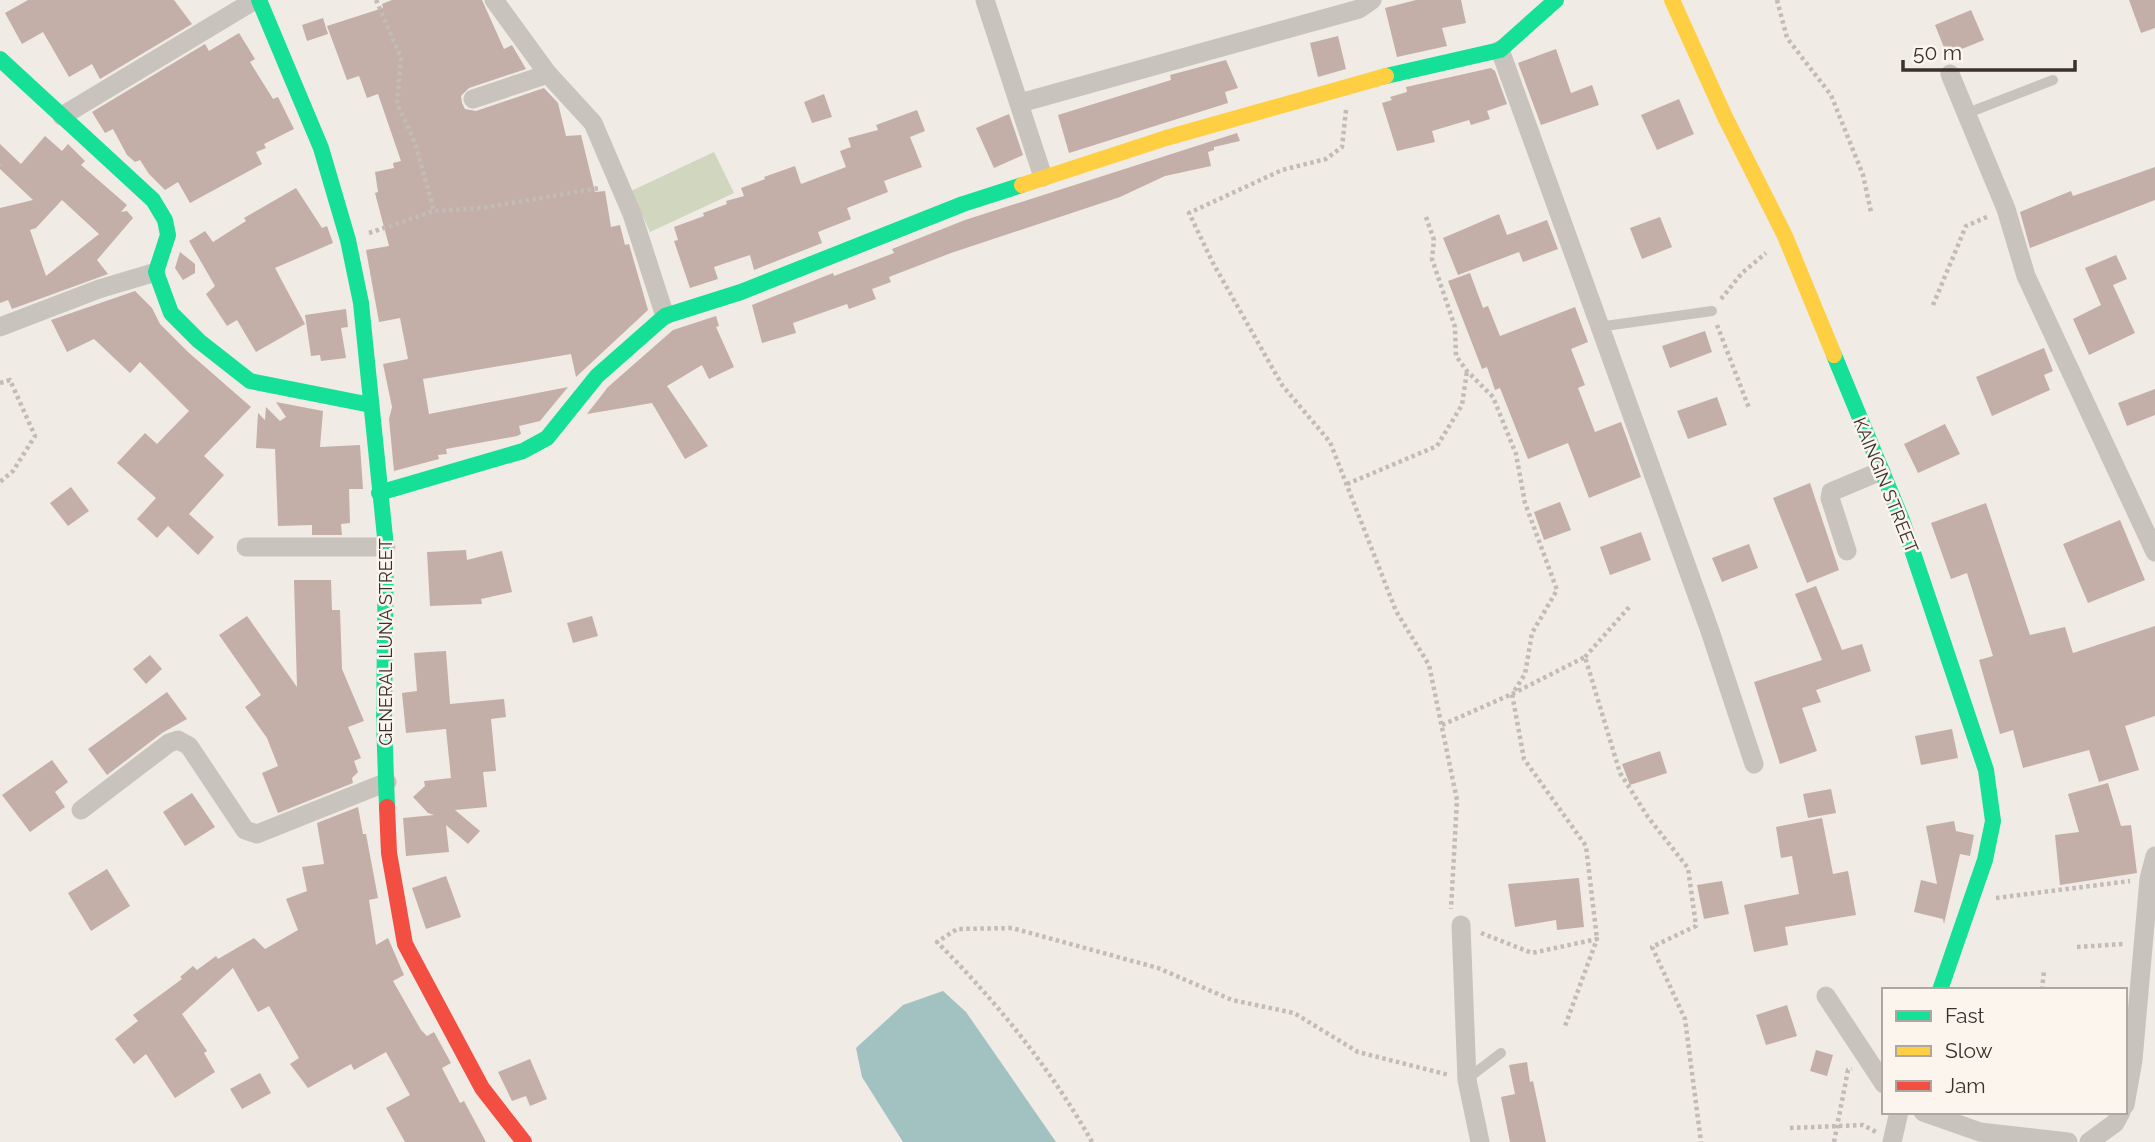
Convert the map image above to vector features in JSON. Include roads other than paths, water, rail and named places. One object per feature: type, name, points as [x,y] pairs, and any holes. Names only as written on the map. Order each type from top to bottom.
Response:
[{"type":"street","points":[[62,116],[257,0]]},
{"type":"street","name":"GENERAL LUNA STREET","points":[[257,0],[300,93],[348,240],[361,303],[386,547],[384,721],[389,853],[405,944],[482,1087],[524,1142]]},
{"type":"street","points":[[494,0],[548,74],[593,123],[621,185],[665,316]]},
{"type":"street","points":[[985,0],[1043,177]]},
{"type":"street","points":[[1020,103],[1359,9],[1372,0]]},
{"type":"street","points":[[379,493],[523,451],[547,438],[597,376],[665,316],[741,292],[963,204],[1043,177],[1349,84],[1500,50],[1556,0]]},
{"type":"street","name":"KAINGIN STREET","points":[[1672,0],[1725,117],[1785,236],[1902,520],[1986,770],[1993,821],[1985,860],[1955,954],[1941,988]]},
{"type":"street","points":[[1500,50],[1710,631],[1754,764]]},
{"type":"street","points":[[0,59],[153,200],[167,218],[170,234],[156,272],[171,313],[198,341],[250,381],[372,405]]},
{"type":"street","points":[[473,99],[548,74]]},
{"type":"street","points":[[1950,74],[1964,114],[2006,209],[2026,276],[2155,552]]},
{"type":"street","points":[[0,327],[99,289],[156,272]]},
{"type":"street","points":[[1847,551],[1830,498],[1831,492],[1881,471]]},
{"type":"street","points":[[246,547],[386,547]]},
{"type":"street","points":[[81,810],[169,743],[178,740],[189,746],[245,830],[257,834],[387,782]]},
{"type":"street","points":[[2127,1094],[2133,1060],[2150,879],[2155,856]]},
{"type":"street","points":[[1461,925],[1467,1080],[1480,1142]]},
{"type":"street","points":[[1826,996],[1882,1081]]},
{"type":"street","points":[[1892,1141],[1899,1114]]},
{"type":"street","points":[[1929,1114],[1980,1132],[2068,1142]]},
{"type":"street","points":[[2089,1142],[2115,1123],[2120,1114]]},
{"type":"lane","points":[[1964,114],[2053,80]]},
{"type":"lane","points":[[1598,327],[1712,311]]},
{"type":"lane","points":[[1467,1080],[1500,1054]]},
{"type":"water","points":[[943,991],[966,1012],[1056,1142],[903,1142],[862,1077],[856,1048],[903,1005]]}]
